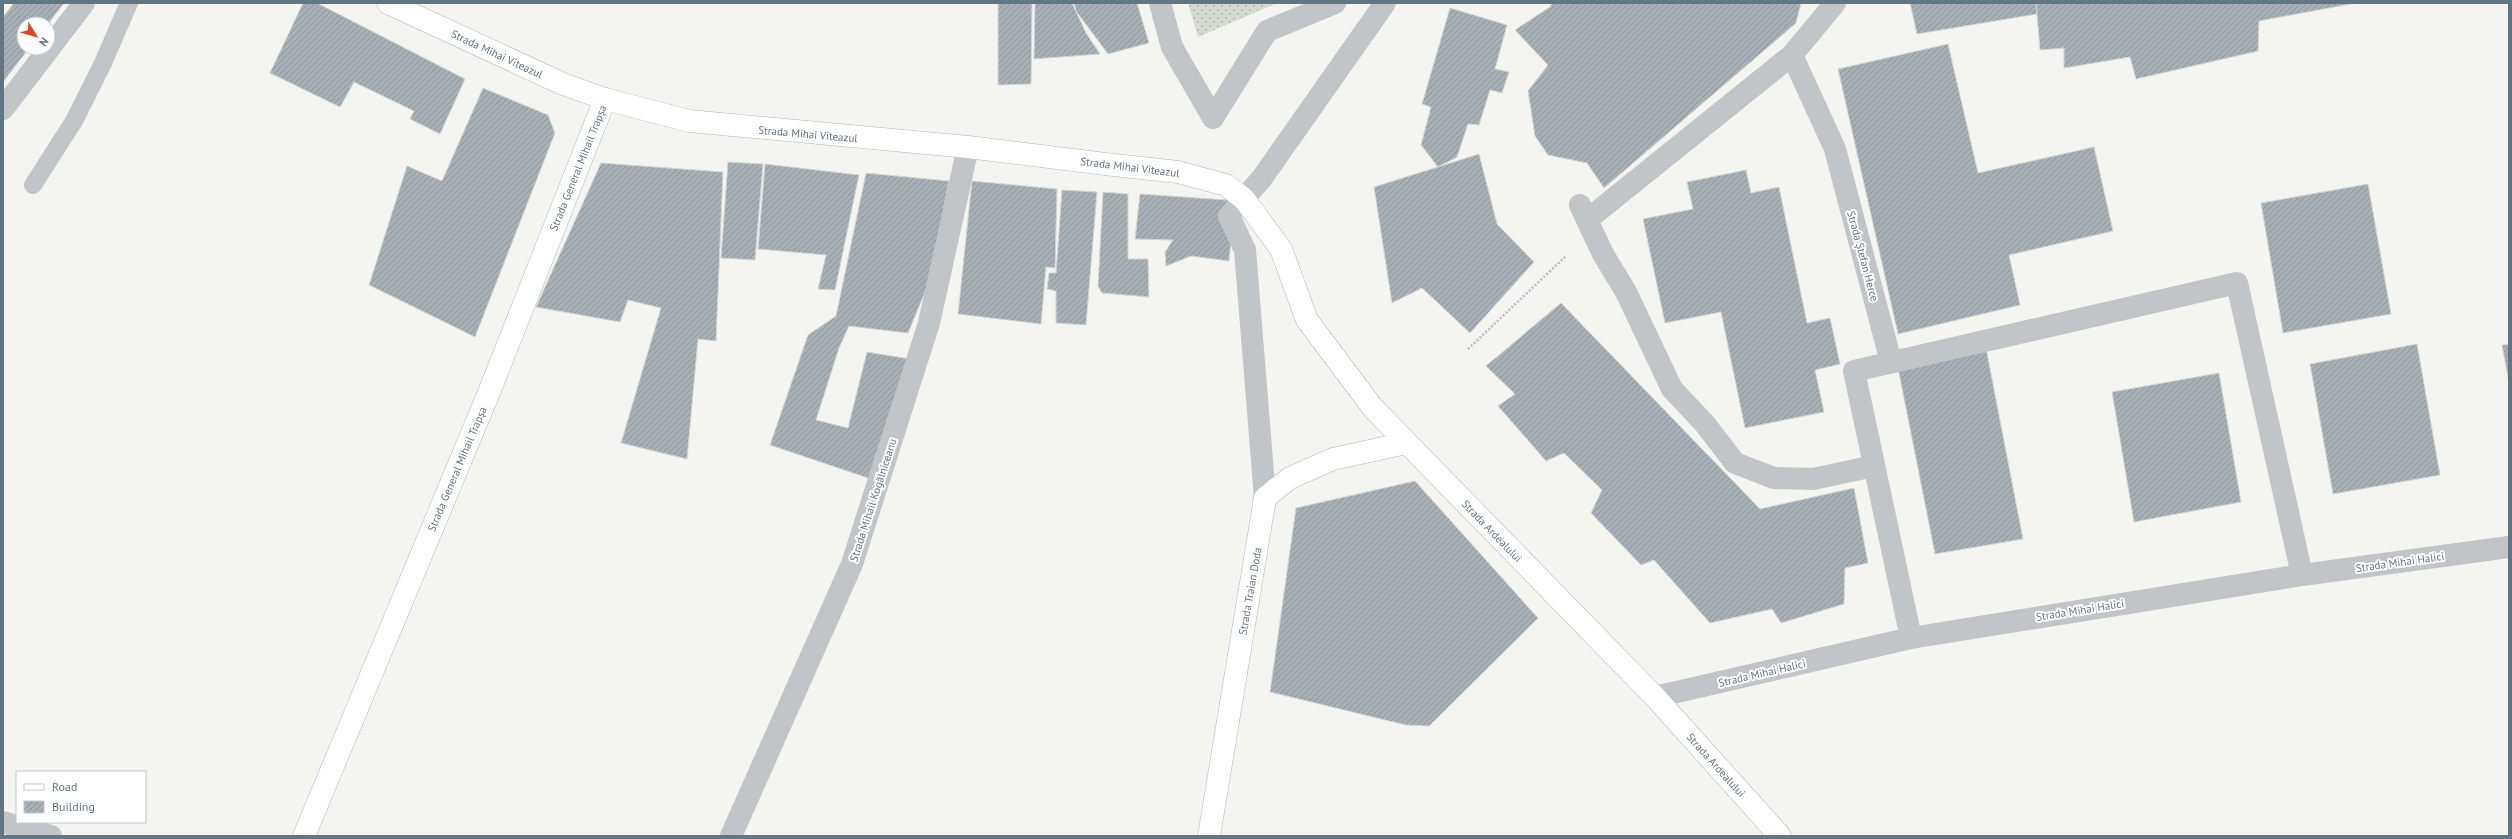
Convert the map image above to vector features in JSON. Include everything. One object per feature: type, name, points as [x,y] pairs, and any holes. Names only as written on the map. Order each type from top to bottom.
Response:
[{"type":"main road","name":"Strada Mihai Viteazul","points":[[388,3],[563,84],[605,99],[689,121],[968,148],[1178,172],[1226,185],[1244,199]]},
{"type":"main road","name":"Strada General Mihail Trapșa","points":[[304,836],[490,390],[605,99]]},
{"type":"main road","name":"Strada Ardealului","points":[[1244,199],[1281,249],[1307,320],[1373,408],[1655,697],[1780,836]]},
{"type":"main road","points":[[1266,498],[1290,478],[1333,459],[1406,442]]},
{"type":"main road","name":"Strada Traian Doda","points":[[1209,836],[1266,498]]},
{"type":"street","points":[[3,109],[84,3]]},
{"type":"street","points":[[1160,3],[1172,47],[1212,118],[1267,31],[1335,3]]},
{"type":"street","points":[[1266,498],[1245,250],[1229,216],[1262,178],[1385,3]]},
{"type":"street","points":[[1835,3],[1792,55],[1586,219],[1626,292],[1672,389],[1705,424],[1735,463],[1774,478],[1806,479],[1874,466]]},
{"type":"street","name":"Strada Ștefan Herce","points":[[1792,55],[1835,149],[1891,362]]},
{"type":"street","name":"Strada Mihail Kogălniceanu","points":[[731,836],[852,564],[929,323],[968,148]]},
{"type":"street","points":[[1911,638],[1854,370],[2237,283],[2302,575]]},
{"type":"street","name":"Strada Mihai Halici","points":[[1655,697],[1911,638],[2302,575],[2509,547]]},
{"type":"street","points":[[3,822],[52,836]]},
{"type":"lane","points":[[33,185],[74,121],[104,63],[129,3]]},
{"type":"path","points":[[1468,349],[1586,219]]},
{"type":"shaded area","points":[[1188,3],[1277,3],[1198,37]]},
{"type":"building","points":[[14,3],[64,3],[54,16],[16,16],[16,56],[23,56],[3,82],[3,17]]},
{"type":"building","points":[[303,3],[317,3],[465,79],[440,134],[410,119],[414,111],[354,82],[340,107],[270,73]]},
{"type":"building","points":[[998,3],[1032,3],[1031,84],[998,85]]},
{"type":"building","points":[[1035,3],[1072,3],[1086,33],[1100,54],[1034,59]]},
{"type":"building","points":[[1074,3],[1137,3],[1149,43],[1108,54],[1076,11]]},
{"type":"building","points":[[1552,3],[1801,3],[1796,23],[1604,188],[1587,163],[1548,155],[1535,136],[1528,91],[1548,65],[1515,30],[1550,7]]},
{"type":"building","points":[[1910,3],[2036,3],[2037,14],[1917,34]]},
{"type":"building","points":[[2036,3],[2356,3],[2259,21],[2258,51],[2136,79],[2130,57],[2064,68],[2064,48],[2040,50]]},
{"type":"building","points":[[1450,8],[1507,25],[1495,69],[1509,72],[1502,93],[1490,90],[1479,125],[1468,124],[1457,157],[1438,167],[1421,145],[1431,107],[1422,104]]},
{"type":"building","points":[[1948,44],[1978,173],[2094,147],[2113,231],[2009,255],[2020,305],[1898,334],[1838,69]]},
{"type":"building","points":[[483,88],[548,115],[555,133],[475,337],[369,285],[407,166],[442,181]]},
{"type":"building","points":[[1479,154],[1497,224],[1534,262],[1470,333],[1422,288],[1392,303],[1374,187]]},
{"type":"building","points":[[728,162],[763,164],[755,260],[721,258]]},
{"type":"building","points":[[601,163],[723,172],[716,341],[698,339],[687,459],[621,443],[661,308],[628,300],[620,322],[536,307]]},
{"type":"building","points":[[765,164],[859,175],[835,290],[818,289],[826,255],[758,249]]},
{"type":"building","points":[[1746,170],[1751,193],[1779,187],[1807,323],[1830,318],[1840,364],[1815,370],[1824,412],[1745,428],[1721,312],[1665,323],[1643,219],[1693,209],[1687,182]]},
{"type":"building","points":[[866,173],[949,181],[930,280],[908,333],[849,326],[839,348],[816,420],[848,428],[867,352],[910,359],[874,480],[770,445],[808,335],[836,316]]},
{"type":"building","points":[[972,181],[1057,189],[1055,268],[1046,267],[1041,324],[958,314]]},
{"type":"building","points":[[2368,184],[2391,314],[2283,333],[2261,203]]},
{"type":"building","points":[[1062,190],[1097,192],[1086,325],[1056,323],[1056,291],[1047,289],[1049,273],[1056,273]]},
{"type":"building","points":[[1103,192],[1128,194],[1128,259],[1148,259],[1149,297],[1102,293],[1098,286]]},
{"type":"building","points":[[1140,194],[1228,200],[1232,203],[1234,209],[1229,261],[1191,256],[1166,266],[1165,252],[1173,240],[1135,239]]},
{"type":"building","points":[[1561,303],[1760,509],[1854,488],[1868,563],[1845,568],[1844,604],[1781,623],[1772,609],[1710,623],[1654,560],[1641,565],[1591,513],[1602,490],[1564,453],[1546,461],[1498,406],[1515,394],[1486,366]]},
{"type":"building","points":[[2417,344],[2440,475],[2333,494],[2310,364]]},
{"type":"building","points":[[2509,344],[2509,383],[2502,345]]},
{"type":"building","points":[[1986,348],[2023,539],[1935,554],[1897,363]]},
{"type":"building","points":[[2219,373],[2241,502],[2134,522],[2112,392]]},
{"type":"building","points":[[1415,481],[1538,618],[1429,726],[1406,725],[1270,692],[1296,508]]}]
